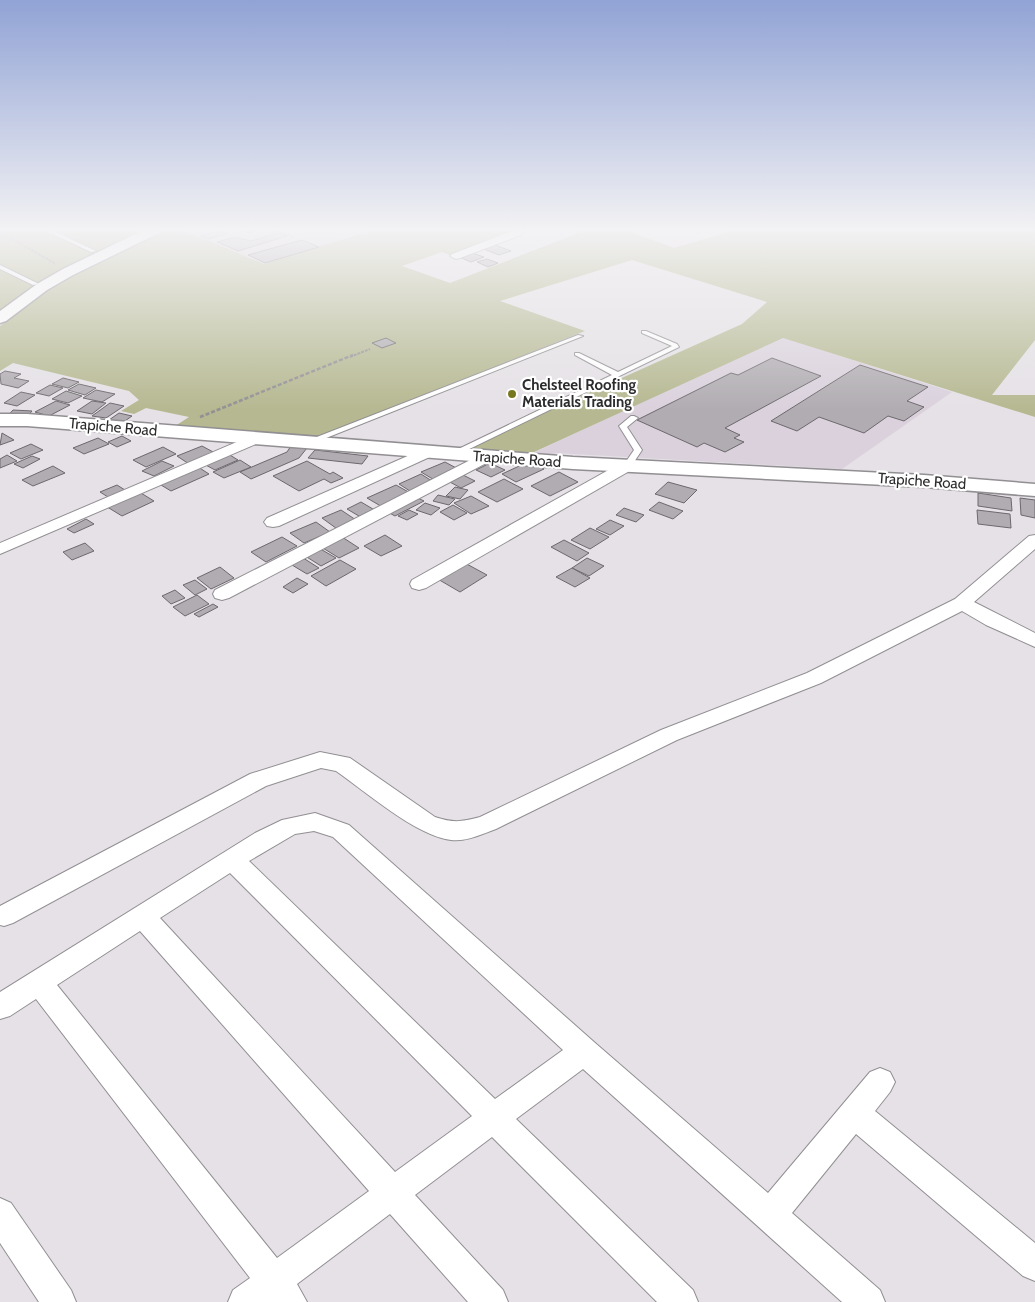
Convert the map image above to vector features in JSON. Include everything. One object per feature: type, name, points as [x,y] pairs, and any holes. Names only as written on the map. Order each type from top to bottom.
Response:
[{"type":"street","points":[[0,318],[40,289]]},
{"type":"street","name":"Trapiche Road","points":[[0,420],[627,466],[924,481],[1035,490]]},
{"type":"street","points":[[0,549],[258,438]]},
{"type":"street","points":[[273,522],[428,452]]},
{"type":"street","points":[[222,594],[488,456]]},
{"type":"street","points":[[419,584],[627,466]]},
{"type":"street","points":[[4,916],[258,780],[320,760],[342,764],[427,822],[451,831],[466,830],[488,823],[669,735],[814,678],[962,603],[1035,540]]},
{"type":"street","points":[[962,603],[993,622],[1035,641]]},
{"type":"street","points":[[0,1007],[264,839],[290,826],[315,822],[341,831],[584,1051],[868,1302]]},
{"type":"street","points":[[231,859],[681,1302]]},
{"type":"street","points":[[142,916],[491,1302]]},
{"type":"street","points":[[39,982],[282,1291]]},
{"type":"street","points":[[245,1302],[282,1291],[392,1193],[584,1051]]},
{"type":"street","points":[[770,1215],[880,1082]]},
{"type":"street","points":[[854,1113],[1035,1264]]},
{"type":"street","points":[[0,1214],[59,1302]]},
{"type":"lane","points":[[452,454],[676,347],[644,332]]},
{"type":"lane","points":[[308,442],[580,336]]},
{"type":"lane","points":[[577,354],[618,375]]},
{"type":"lane","points":[[627,466],[638,450],[623,426],[634,418]]},
{"type":"path","points":[[167,431],[271,387],[370,349]]},
{"type":"shaded area","points":[[781,337],[952,392],[842,469],[556,453],[547,457],[529,455]]},
{"type":"green space","points":[[0,289],[29,289],[0,311]]},
{"type":"green space","points":[[50,289],[539,289],[500,301],[585,331],[315,439],[172,428],[189,417],[146,408],[134,414],[121,411],[139,400],[129,391],[13,363],[0,371],[0,326]]},
{"type":"green space","points":[[724,289],[1035,289],[1035,340],[992,395],[1035,395],[1035,417],[783,338],[532,453],[514,458],[452,454],[742,324],[767,302]]},
{"type":"building","points":[[386,338],[396,343],[382,348],[372,343]]},
{"type":"building","points":[[772,358],[821,376],[725,428],[740,435],[734,438],[744,442],[725,452],[704,443],[697,447],[637,420],[731,373],[738,375]]},
{"type":"building","points":[[860,365],[928,387],[907,401],[924,407],[904,421],[888,416],[864,433],[819,417],[797,431],[771,421]]},
{"type":"building","points":[[5,371],[21,374],[14,378],[29,381],[18,388],[1,384],[0,374]]},
{"type":"building","points":[[63,378],[79,382],[68,388],[52,384]]},
{"type":"building","points":[[79,384],[96,388],[85,395],[68,390]]},
{"type":"building","points":[[50,385],[63,388],[49,396],[36,393]]},
{"type":"building","points":[[96,390],[115,394],[102,402],[83,398]]},
{"type":"building","points":[[66,391],[82,396],[68,403],[52,399]]},
{"type":"building","points":[[21,392],[35,395],[17,406],[4,403]]},
{"type":"building","points":[[56,401],[70,405],[49,416],[35,412]]},
{"type":"building","points":[[92,401],[106,403],[92,414],[77,411]]},
{"type":"building","points":[[110,403],[124,406],[106,418],[92,416]]},
{"type":"building","points":[[13,410],[32,411],[25,419],[6,418]]},
{"type":"building","points":[[119,413],[132,416],[122,423],[109,420]]},
{"type":"building","points":[[2,433],[14,440],[0,445]]},
{"type":"building","points":[[122,436],[131,441],[117,447],[108,442]]},
{"type":"building","points":[[98,438],[109,444],[84,454],[73,448]]},
{"type":"building","points":[[31,444],[43,450],[21,459],[10,453]]},
{"type":"building","points":[[202,446],[215,453],[189,464],[177,456]]},
{"type":"building","points":[[291,446],[307,448],[299,458],[251,479],[240,472],[287,452]]},
{"type":"building","points":[[163,447],[176,454],[146,467],[133,460]]},
{"type":"building","points":[[315,450],[368,456],[362,464],[308,458]]},
{"type":"building","points":[[225,452],[238,460],[215,470],[202,463]]},
{"type":"building","points":[[7,455],[17,461],[0,468],[0,459]]},
{"type":"building","points":[[32,456],[40,459],[23,468],[14,464]]},
{"type":"building","points":[[240,460],[251,467],[224,478],[213,472]]},
{"type":"building","points":[[162,461],[174,466],[154,476],[142,471]]},
{"type":"building","points":[[307,461],[330,474],[333,472],[343,478],[331,483],[324,479],[299,491],[273,476]]},
{"type":"building","points":[[530,461],[544,469],[516,482],[502,474]]},
{"type":"building","points":[[445,462],[460,470],[436,481],[421,472]]},
{"type":"building","points":[[490,463],[505,470],[491,477],[476,470]]},
{"type":"building","points":[[195,465],[209,474],[171,491],[156,482]]},
{"type":"building","points":[[53,466],[65,473],[33,486],[22,480]]},
{"type":"building","points":[[559,472],[578,482],[550,496],[531,486]]},
{"type":"building","points":[[421,474],[435,483],[413,493],[399,484]]},
{"type":"building","points":[[461,474],[475,481],[461,488],[448,481]]},
{"type":"building","points":[[504,479],[523,489],[497,502],[478,492]]},
{"type":"building","points":[[668,482],[697,490],[684,503],[655,494]]},
{"type":"building","points":[[117,485],[125,490],[108,497],[100,492]]},
{"type":"building","points":[[396,485],[412,494],[384,508],[367,498]]},
{"type":"building","points":[[455,487],[468,490],[460,499],[446,496]]},
{"type":"building","points":[[136,490],[154,501],[122,516],[104,505]]},
{"type":"building","points":[[978,493],[1011,498],[1012,511],[978,506]]},
{"type":"building","points":[[438,495],[455,499],[449,505],[433,501]]},
{"type":"building","points":[[414,496],[424,501],[395,516],[386,511]]},
{"type":"building","points":[[471,496],[489,506],[471,514],[454,503]]},
{"type":"building","points":[[1020,498],[1035,500],[1035,518],[1021,515]]},
{"type":"building","points":[[361,502],[378,512],[364,519],[347,509]]},
{"type":"building","points":[[659,502],[683,511],[673,519],[649,510]]},
{"type":"building","points":[[425,503],[440,508],[431,515],[416,510]]},
{"type":"building","points":[[453,505],[467,513],[454,520],[440,512]]},
{"type":"building","points":[[624,508],[644,515],[636,522],[616,515]]},
{"type":"building","points":[[341,510],[359,522],[340,531],[322,518]]},
{"type":"building","points":[[409,510],[418,514],[407,520],[398,516]]},
{"type":"building","points":[[977,510],[1010,514],[1011,528],[978,524]]},
{"type":"building","points":[[86,519],[94,524],[74,533],[67,529]]},
{"type":"building","points":[[610,520],[624,526],[610,535],[596,529]]},
{"type":"building","points":[[316,522],[330,532],[304,543],[290,533]]},
{"type":"building","points":[[590,528],[609,537],[590,549],[571,540]]},
{"type":"building","points":[[339,535],[359,548],[339,558],[318,545]]},
{"type":"building","points":[[385,535],[402,546],[381,556],[364,546]]},
{"type":"building","points":[[282,537],[297,546],[266,562],[251,552]]},
{"type":"building","points":[[564,540],[589,553],[577,561],[551,547]]},
{"type":"building","points":[[85,543],[94,551],[72,560],[63,552]]},
{"type":"building","points":[[317,547],[336,558],[321,566],[302,554]]},
{"type":"building","points":[[300,556],[319,568],[307,574],[287,562]]},
{"type":"building","points":[[587,558],[604,566],[589,576],[572,568]]},
{"type":"building","points":[[340,560],[356,569],[326,586],[311,576]]},
{"type":"building","points":[[463,562],[487,575],[460,592],[436,578]]},
{"type":"building","points":[[220,567],[234,578],[211,589],[197,578]]},
{"type":"building","points":[[572,568],[590,578],[575,587],[556,577]]},
{"type":"building","points":[[297,578],[308,584],[293,593],[283,587]]},
{"type":"building","points":[[195,580],[207,589],[195,595],[183,585]]},
{"type":"building","points":[[175,590],[185,598],[171,604],[162,596]]},
{"type":"building","points":[[197,595],[209,604],[185,616],[173,607]]},
{"type":"building","points":[[213,604],[218,607],[199,617],[194,614]]},
{"type":"place","name":"Chelsteel Roofing Materials Trading","points":[[512,394]]}]
